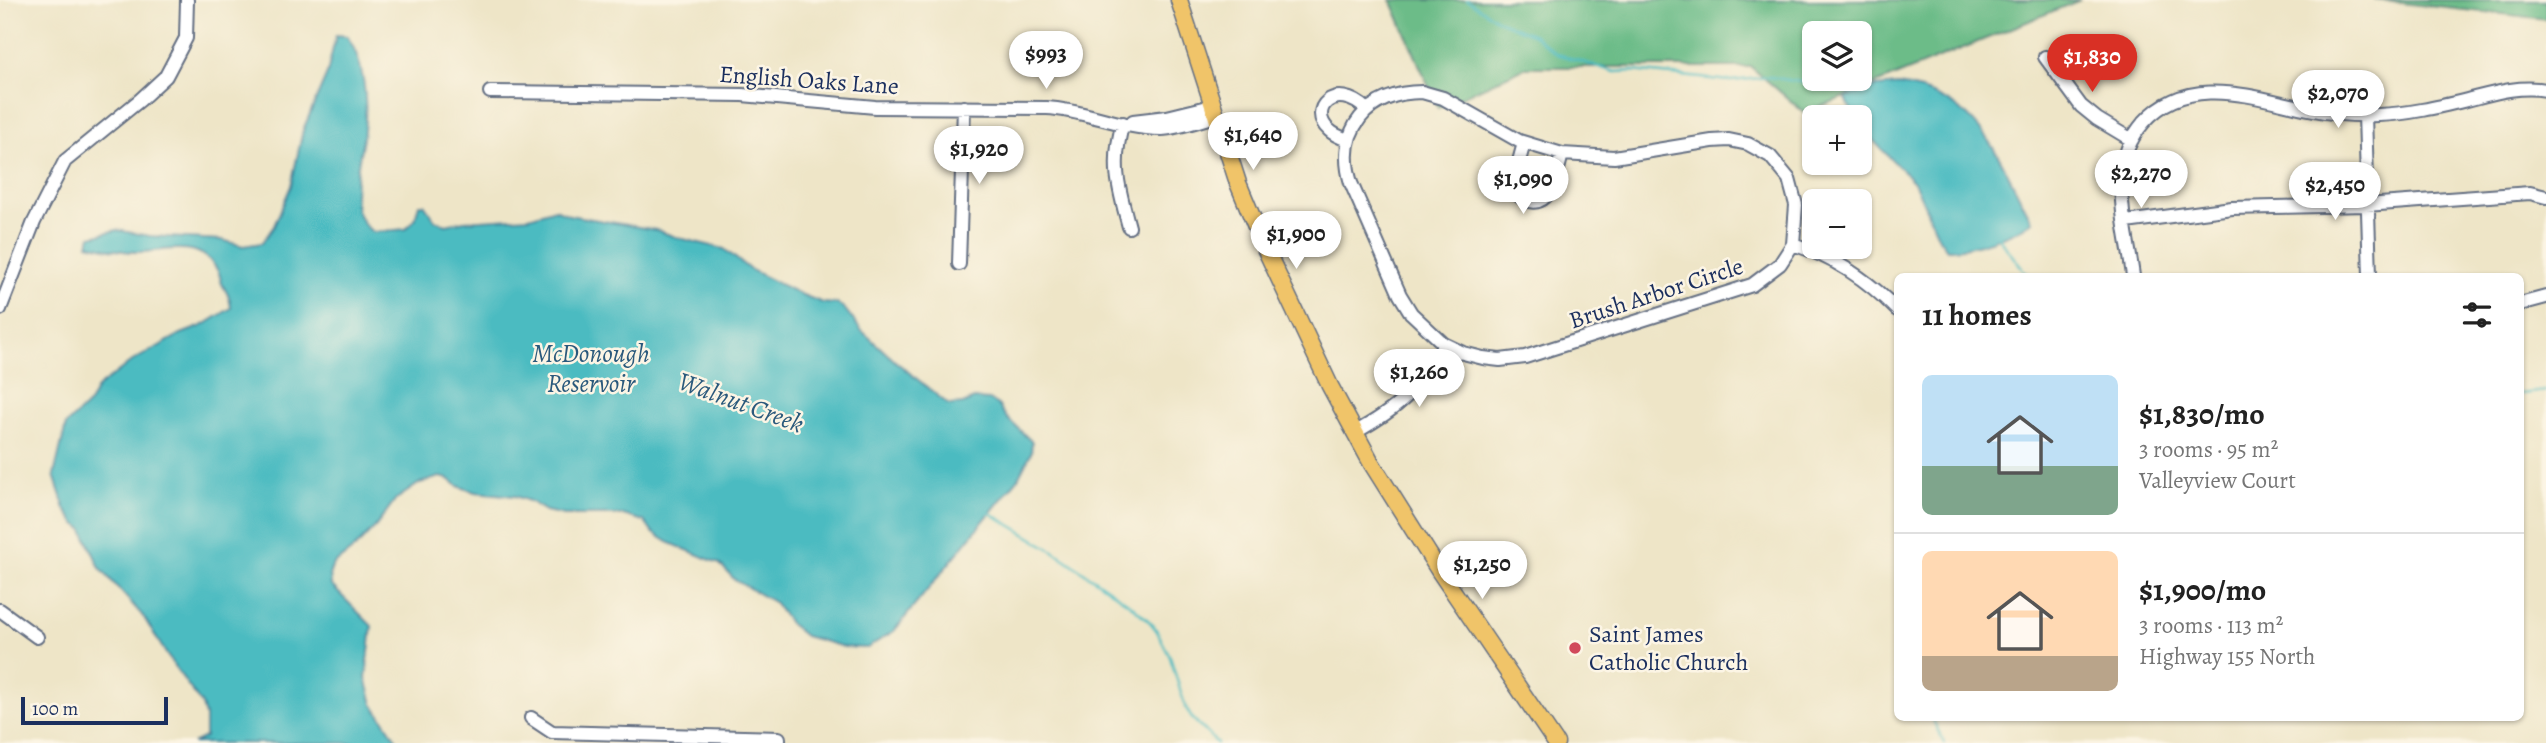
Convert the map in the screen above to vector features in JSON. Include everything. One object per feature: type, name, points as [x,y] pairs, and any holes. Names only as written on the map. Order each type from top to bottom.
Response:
[{"type":"main road","points":[[1179,0],[1237,183],[1265,248],[1354,433],[1440,572],[1556,743]]},
{"type":"street","points":[[0,309],[34,222],[65,161],[166,76],[186,38],[187,0]]},
{"type":"street","points":[[2045,57],[2081,106],[2132,140]]},
{"type":"street","points":[[2133,273],[2122,176],[2125,158],[2132,140],[2144,122],[2160,108],[2184,96],[2202,92],[2224,92],[2326,113],[2365,115],[2421,110],[2517,89],[2546,90]]},
{"type":"street","name":"English Oaks Lane","points":[[490,92],[742,95],[857,107],[1065,109],[1123,123],[1213,111]]},
{"type":"street","points":[[1367,110],[1346,96],[1331,98],[1324,106],[1321,117],[1325,127],[1332,133],[1348,140],[1352,129],[1367,110],[1383,100],[1402,93],[1428,93],[1443,98],[1524,143],[1562,154],[1614,157],[1712,141],[1729,140],[1748,144],[1770,156],[1789,179],[1796,205],[1793,244],[1817,252],[1842,265],[1894,307]]},
{"type":"street","points":[[959,264],[964,107]]},
{"type":"street","points":[[2365,115],[2370,273]]},
{"type":"street","points":[[1123,123],[1115,169],[1129,227]]},
{"type":"street","name":"Brush Arbor Circle","points":[[1348,140],[1347,161],[1351,183],[1400,295],[1418,322],[1444,344],[1454,350],[1483,358],[1500,360],[1525,357],[1752,285],[1780,264],[1793,244]]},
{"type":"street","points":[[1524,143],[1513,183],[1516,192],[1528,200],[1539,200],[1549,193],[1562,154]]},
{"type":"street","points":[[2126,222],[2232,208],[2366,205],[2529,193],[2546,197]]},
{"type":"street","points":[[2524,303],[2546,297]]},
{"type":"street","points":[[1354,433],[1386,415],[1406,399],[1444,344]]},
{"type":"street","points":[[0,610],[37,637]]},
{"type":"street","points":[[531,718],[552,732],[779,738],[779,743]]},
{"type":"green space","points":[[1391,0],[2080,0],[1872,85],[1872,21],[1802,21],[1802,91],[1859,91],[1824,105],[1802,105],[1802,110],[1751,67],[1526,67],[1438,108]]},
{"type":"green space","points":[[2374,0],[2546,0],[2546,19]]},
{"type":"water","name":"McDonough Reservoir","points":[[336,35],[347,36],[361,69],[365,118],[355,198],[363,223],[373,232],[406,229],[415,219],[419,204],[424,204],[435,220],[446,225],[464,221],[529,217],[555,209],[569,215],[656,230],[724,249],[749,269],[800,294],[844,308],[861,330],[949,405],[963,404],[974,399],[989,400],[998,405],[1007,418],[1032,442],[1031,453],[1017,480],[894,631],[867,648],[844,647],[805,636],[790,624],[775,603],[735,580],[720,564],[668,542],[652,532],[644,521],[623,515],[564,515],[546,511],[515,496],[475,492],[440,477],[420,483],[395,500],[376,526],[356,547],[333,565],[330,572],[331,585],[372,626],[366,678],[373,704],[399,743],[193,743],[205,737],[202,705],[143,616],[100,568],[82,528],[65,509],[54,475],[66,425],[90,402],[97,388],[129,363],[231,308],[230,301],[219,273],[203,255],[182,249],[131,252],[88,244],[91,236],[117,230],[150,236],[222,240],[243,246],[262,243],[274,226],[291,186],[303,130],[327,74]]},
{"type":"water","points":[[1898,85],[1926,92],[1949,102],[1968,116],[1996,153],[2032,221],[1991,241],[1947,249],[1939,238],[1914,182],[1872,139],[1872,105],[1849,105],[1846,98],[1872,91],[1875,87]]},
{"type":"waterway","points":[[1467,0],[1498,20],[1534,35],[1557,54],[1615,72],[1633,71],[1731,81],[1770,77],[1836,88],[1855,94]]},
{"type":"waterway","points":[[1998,237],[2026,273]]},
{"type":"waterway","name":"Walnut Creek","points":[[2524,394],[2546,391]]},
{"type":"waterway","name":"Walnut Creek","points":[[990,513],[1052,550],[1131,605],[1150,622],[1170,657],[1191,717],[1217,743]]},
{"type":"waterway","name":"Walnut Creek","points":[[1933,721],[1944,743]]},
{"type":"place","name":"Saint James Catholic Church","points":[[1575,648]]}]
